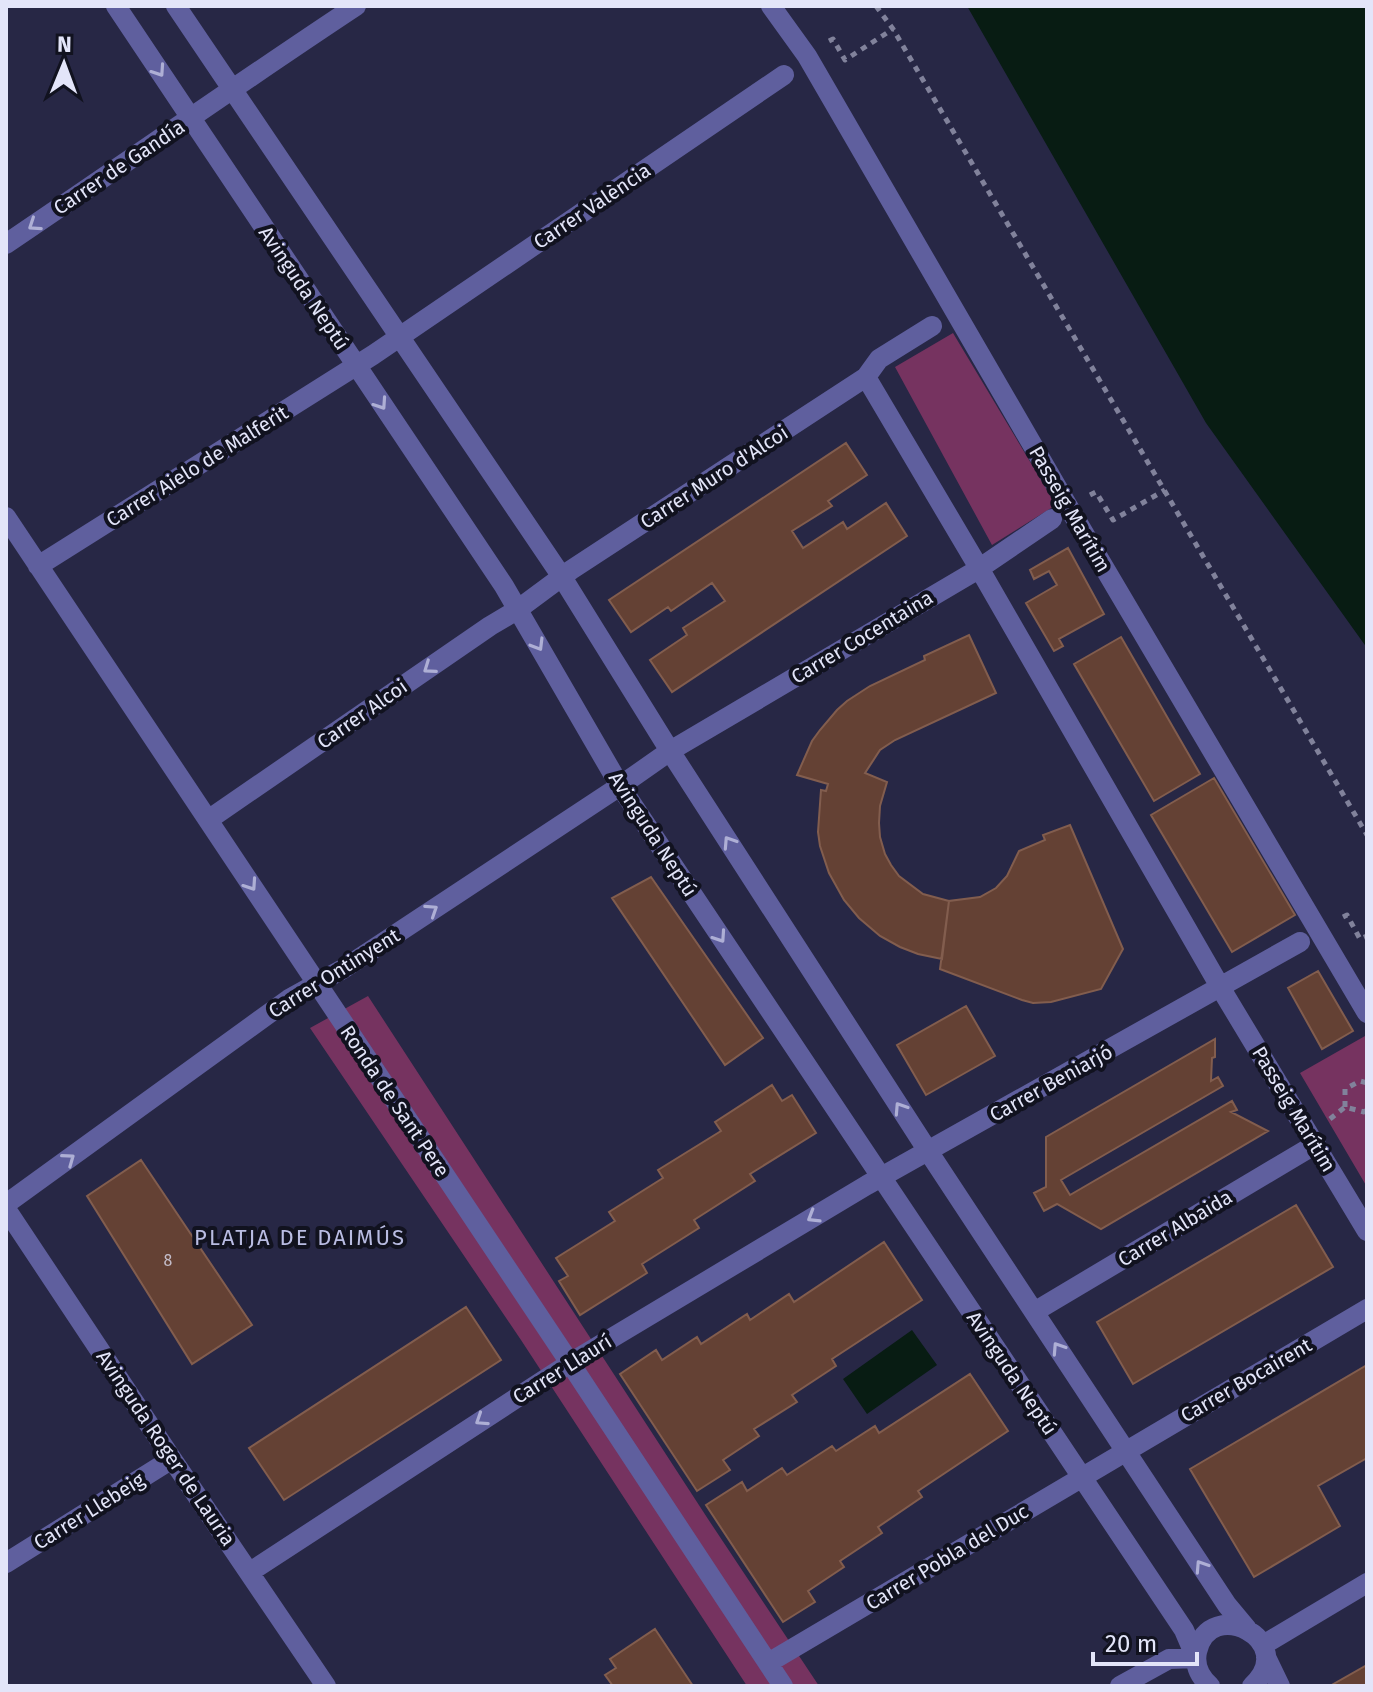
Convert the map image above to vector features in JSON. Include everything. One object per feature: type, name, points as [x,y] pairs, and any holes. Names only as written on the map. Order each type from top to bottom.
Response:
[{"type":"street","name":"Avinguda Neptú","points":[[116,6],[504,586],[620,786],[1184,1630],[1201,1678],[1210,1686]]},
{"type":"street","points":[[176,6],[562,577],[670,751],[928,1151],[1227,1605],[1247,1629]]},
{"type":"street","name":"Carrer de Gandía","points":[[6,244],[356,6]]},
{"type":"street","name":"Passeig Marítim","points":[[771,6],[807,56],[1367,1013]]},
{"type":"street","name":"Carrer València","points":[[356,366],[784,75]]},
{"type":"street","points":[[866,377],[879,359],[932,326]]},
{"type":"street","name":"Carrer Aielo de Malferit","points":[[38,566],[356,366]]},
{"type":"street","name":"Passeig Marítim","points":[[866,377],[1221,987],[1367,1231]]},
{"type":"street","name":"Carrer Muro d'Alcoi","points":[[517,610],[562,577],[866,377]]},
{"type":"street","name":"Ronda de Sant Pere","points":[[6,517],[783,1686]]},
{"type":"street","name":"Carrer Cocentaina","points":[[670,751],[979,568],[1052,519]]},
{"type":"street","name":"Carrer Alcoi","points":[[208,820],[517,610]]},
{"type":"street","name":"Carrer Ontinyent","points":[[6,1207],[289,999],[343,969],[670,751]]},
{"type":"street","points":[[1221,987],[1300,942]]},
{"type":"street","name":"Carrer Beniarjó","points":[[881,1178],[1221,987]]},
{"type":"street","name":"Carrer Albaida","points":[[1034,1312],[1316,1144]]},
{"type":"street","name":"Carrer Llaurí","points":[[250,1572],[570,1363],[881,1178]]},
{"type":"street","name":"Avinguda Roger de Lauria","points":[[6,1207],[326,1686]]},
{"type":"street","name":"Carrer Bocairent","points":[[1126,1451],[1367,1309]]},
{"type":"street","name":"Carrer Pobla del Duc","points":[[768,1663],[1126,1451]]},
{"type":"street","name":"Carrer Llebeig","points":[[6,1563],[172,1459]]},
{"type":"street","points":[[1264,1651],[1367,1583]]},
{"type":"street","points":[[1120,1686],[1169,1659],[1196,1658],[1204,1636],[1224,1625],[1236,1625],[1257,1636],[1280,1686]]},
{"type":"street","points":[[1252,1686],[1264,1669],[1264,1651]]},
{"type":"path","points":[[876,6],[893,29],[1367,835]]},
{"type":"path","points":[[845,60],[893,29]]},
{"type":"path","points":[[1113,520],[1165,490]]},
{"type":"path","points":[[1360,939],[1367,936]]},
{"type":"path","points":[[1345,1107],[1345,1089],[1360,1081],[1367,1083]]},
{"type":"path","points":[[1316,1144],[1330,1118],[1345,1107]]},
{"type":"path","points":[[1345,1107],[1367,1110]]},
{"type":"shaded area","points":[[967,6],[1367,6],[1367,648],[1206,423]]},
{"type":"shaded area","points":[[953,333],[1056,505],[992,545],[895,367]]},
{"type":"shaded area","points":[[368,996],[819,1686],[747,1686],[521,1340],[310,1028]]},
{"type":"shaded area","points":[[1365,1036],[1367,1040],[1367,1187],[1300,1073]]},
{"type":"shaded area","points":[[912,1330],[937,1365],[867,1414],[843,1379]]},
{"type":"building","points":[[846,443],[867,475],[828,501],[832,506],[792,531],[803,548],[843,522],[847,529],[886,503],[907,536],[672,692],[650,660],[687,635],[683,628],[725,601],[712,583],[671,611],[668,607],[631,632],[609,600]]},
{"type":"building","points":[[1068,548],[1104,614],[1059,639],[1063,646],[1054,651],[1026,603],[1057,585],[1049,571],[1034,579],[1030,570]]},
{"type":"building","points":[[969,635],[996,693],[895,740],[880,750],[865,773],[887,782],[879,823],[880,837],[891,865],[899,876],[923,894],[949,901],[942,959],[918,954],[880,936],[844,900],[829,873],[818,832],[821,790],[826,791],[828,784],[797,775],[812,741],[847,701],[870,686],[925,660],[924,656]]},
{"type":"building","points":[[1121,637],[1200,774],[1154,801],[1074,664]]},
{"type":"building","points":[[1214,778],[1295,915],[1232,952],[1151,815]]},
{"type":"building","points":[[1070,825],[1123,949],[1101,989],[1051,1002],[1033,1003],[940,969],[949,901],[980,897],[996,888],[1007,876],[1019,851],[1045,840],[1043,835]]},
{"type":"building","points":[[651,877],[763,1038],[725,1065],[612,898]]},
{"type":"building","points":[[1318,971],[1353,1031],[1322,1049],[1288,988]]},
{"type":"building","points":[[966,1006],[995,1056],[926,1095],[897,1045]]},
{"type":"building","points":[[1215,1039],[1211,1081],[1218,1077],[1223,1086],[1061,1180],[1070,1195],[1232,1101],[1237,1110],[1231,1112],[1268,1131],[1101,1229],[1057,1204],[1044,1211],[1034,1193],[1046,1187],[1046,1137]]},
{"type":"building","points":[[772,1085],[782,1101],[792,1095],[816,1133],[750,1174],[755,1181],[694,1220],[699,1228],[642,1264],[647,1273],[580,1315],[559,1281],[568,1276],[556,1258],[615,1221],[609,1212],[663,1178],[658,1170],[721,1131],[715,1122]]},
{"type":"building","points":[[141,1160],[252,1325],[192,1364],[87,1196]]},
{"type":"building","points":[[1296,1205],[1333,1267],[1133,1384],[1097,1322]]},
{"type":"building","points":[[884,1242],[922,1300],[832,1359],[836,1366],[792,1395],[797,1402],[754,1429],[759,1436],[723,1460],[730,1470],[697,1491],[620,1374],[656,1350],[662,1360],[697,1337],[701,1344],[747,1314],[750,1320],[789,1294],[794,1302]]},
{"type":"building","points":[[466,1307],[501,1360],[284,1500],[249,1448]]},
{"type":"building","points":[[1367,1365],[1367,1458],[1318,1486],[1340,1526],[1254,1577],[1190,1469]]},
{"type":"building","points":[[970,1374],[1008,1431],[918,1491],[922,1497],[878,1527],[882,1533],[840,1561],[844,1567],[808,1591],[815,1602],[783,1622],[706,1505],[742,1482],[747,1491],[782,1468],[787,1475],[832,1446],[836,1451],[875,1426],[879,1433]]},
{"type":"building","points":[[655,1629],[693,1686],[613,1686],[605,1675],[616,1668],[610,1659]]},
{"type":"building","points":[[1367,1665],[1367,1686],[1330,1686]]},
{"type":"district","name":"PLATJA DE DAIMÚS","points":[[300,1237]]}]
